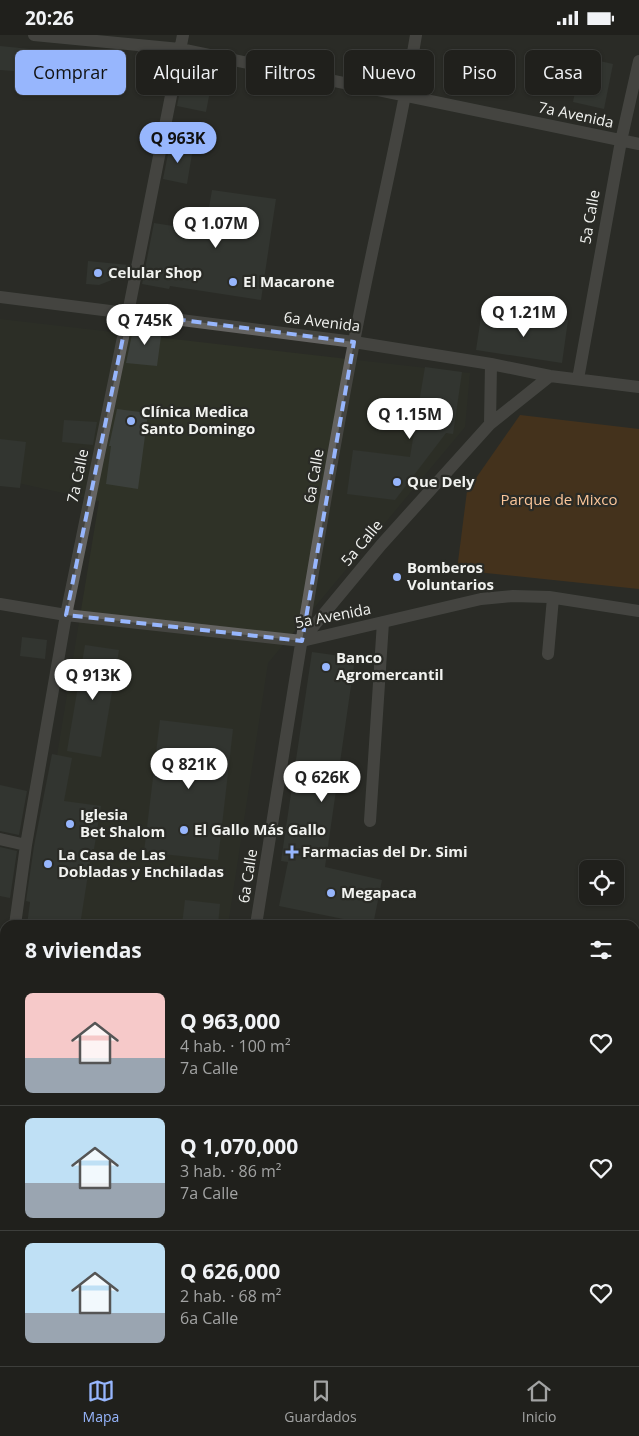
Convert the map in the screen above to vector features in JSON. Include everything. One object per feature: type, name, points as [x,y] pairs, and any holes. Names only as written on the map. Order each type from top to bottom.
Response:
[{"type":"street","name":"7a Avenida","points":[[34,35],[180,49],[344,82]]},
{"type":"street","name":"7a Calle","points":[[16,920],[26,845],[66,615],[183,35]]},
{"type":"street","name":"6a Calle","points":[[414,50],[416,35]]},
{"type":"street","name":"5a Calle","points":[[578,379],[621,141],[639,61]]},
{"type":"street","name":"7a Avenida","points":[[406,95],[639,144]]},
{"type":"street","name":"6a Calle","points":[[257,920],[302,641],[354,342],[406,95]]},
{"type":"street","name":"6a Avenida","points":[[0,297],[354,342],[550,375],[639,387]]},
{"type":"street","points":[[490,424],[491,364]]},
{"type":"street","name":"5a Calle","points":[[302,641],[381,545],[490,424],[550,375]]},
{"type":"street","name":"5a Avenida","points":[[0,604],[66,615],[302,641],[481,599],[512,595],[553,598],[639,611]]},
{"type":"street","points":[[548,654],[553,598]]},
{"type":"street","points":[[370,821],[383,623]]},
{"type":"street","points":[[0,839],[26,845]]},
{"type":"highlighted area","points":[[128,313],[354,342],[302,641],[66,615]]},
{"type":"shaded area","points":[[0,319],[470,373],[465,427],[268,663],[229,920],[30,920],[99,501],[0,479]]},
{"type":"green space","name":"Parque de Mixco","points":[[520,415],[639,429],[639,589],[457,570],[467,491]]},
{"type":"building","points":[[0,46],[40,50],[15,50],[15,71],[0,70]]},
{"type":"building","points":[[601,61],[613,64],[604,109],[573,102],[574,95],[601,95]]},
{"type":"building","points":[[179,95],[209,95],[206,112],[177,106]]},
{"type":"building","points":[[170,144],[193,148],[187,184],[163,179]]},
{"type":"building","points":[[212,190],[276,199],[261,300],[170,286],[169,289],[142,284],[154,223],[205,231]]},
{"type":"building","name":"Celular Shop","points":[[88,261],[129,265],[127,274],[99,285],[86,284]]},
{"type":"building","points":[[534,315],[568,320],[562,363],[476,350],[481,317],[533,324]]},
{"type":"building","points":[[134,325],[162,329],[157,366],[126,363]]},
{"type":"building","points":[[425,367],[462,372],[453,434],[446,433],[395,500],[347,494],[353,450],[410,457]]},
{"type":"building","points":[[117,409],[148,413],[138,489],[106,484],[111,446],[109,446]]},
{"type":"building","points":[[64,420],[97,422],[93,445],[62,442]]},
{"type":"building","points":[[0,439],[26,442],[20,488],[0,486]]},
{"type":"building","points":[[22,637],[47,640],[45,659],[20,656]]},
{"type":"building","points":[[85,645],[119,650],[101,757],[67,751]]},
{"type":"building","points":[[312,652],[355,658],[325,867],[382,880],[374,920],[348,920],[279,906],[288,862],[281,861]]},
{"type":"building","points":[[160,720],[233,729],[218,860],[144,852]]},
{"type":"building","points":[[52,754],[72,758],[64,801],[101,806],[81,920],[28,920],[30,902],[26,901],[34,846]]},
{"type":"building","points":[[0,785],[27,791],[19,835],[0,831]]},
{"type":"building","points":[[0,847],[17,851],[10,898],[0,896]]},
{"type":"building","points":[[185,900],[220,904],[218,920],[183,920]]},
{"type":"place","name":"Celular Shop","points":[[98,273]]},
{"type":"place","name":"El Macarone","points":[[233,282]]},
{"type":"place","name":"Clínica Medica Santo Domingo","points":[[131,421]]},
{"type":"place","name":"Que Dely","points":[[397,482]]},
{"type":"place","name":"Bomberos Voluntarios","points":[[397,577]]},
{"type":"place","name":"Banco Agromercantil","points":[[326,667]]},
{"type":"place","name":"Iglesia Bet Shalom","points":[[70,824]]},
{"type":"place","name":"El Gallo Más Gallo","points":[[184,830]]},
{"type":"place","name":"Farmacias del Dr. Simi","points":[[292,852]]},
{"type":"place","name":"La Casa de Las Dobladas y Enchiladas","points":[[48,864]]},
{"type":"place","name":"Megapaca","points":[[331,893]]}]
